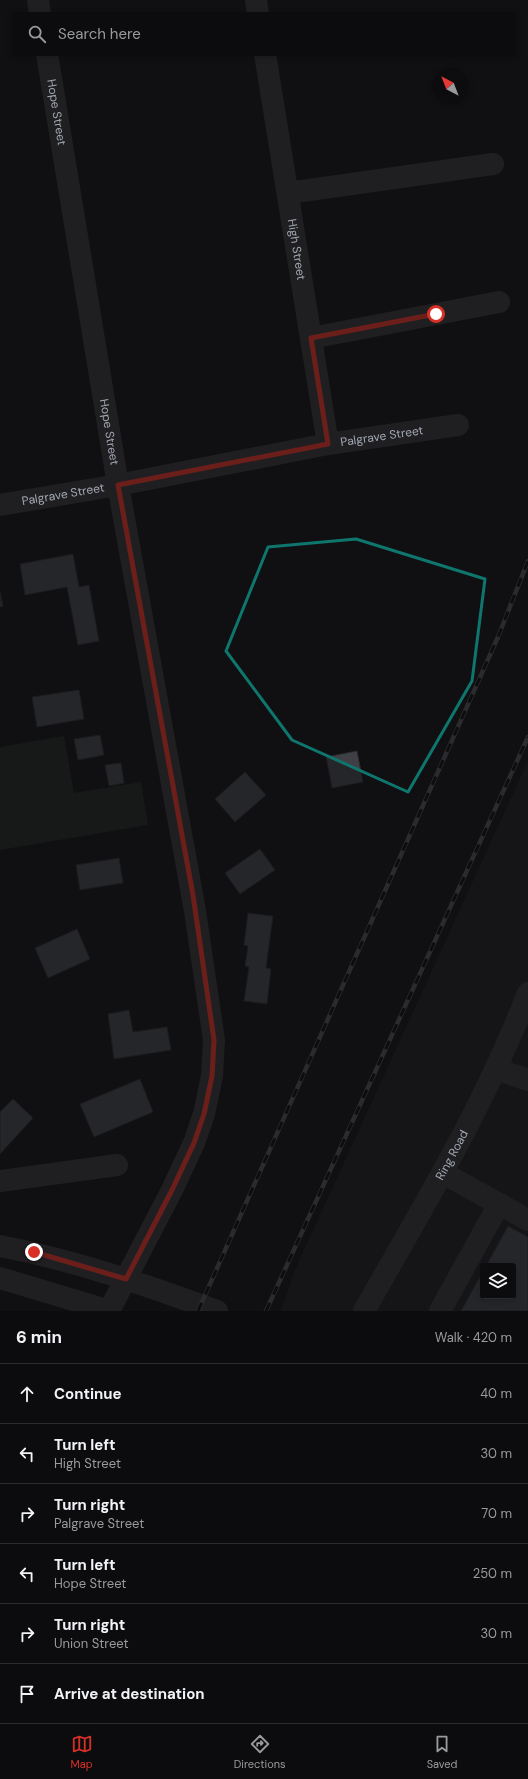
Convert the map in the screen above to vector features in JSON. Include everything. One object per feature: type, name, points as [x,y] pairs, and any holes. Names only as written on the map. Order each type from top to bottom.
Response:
[{"type":"street","points":[[38,0],[40,12]]},
{"type":"street","points":[[256,0],[258,12]]},
{"type":"street","name":"Hope Street","points":[[47,56],[118,485],[193,895],[214,1040],[212,1076],[204,1114],[194,1143],[172,1190],[109,1311]]},
{"type":"street","name":"High Street","points":[[265,56],[328,444]]},
{"type":"street","points":[[288,193],[493,164]]},
{"type":"street","points":[[311,338],[499,302]]},
{"type":"street","name":"Palgrave Street","points":[[0,505],[118,485],[328,444],[458,425]]},
{"type":"street","name":"Ring Road","points":[[364,1311],[443,1173],[476,1111],[496,1069],[528,993]]},
{"type":"street","points":[[496,1069],[528,1080]]},
{"type":"street","points":[[0,1181],[117,1165]]},
{"type":"street","points":[[443,1173],[528,1220]]},
{"type":"street","points":[[440,1311],[499,1204]]},
{"type":"street","points":[[0,1246],[34,1252],[126,1279],[217,1311]]},
{"type":"street","points":[[0,1278],[109,1311]]},
{"type":"highlighted area","points":[[356,539],[485,579],[472,681],[408,792],[292,740],[226,651],[268,547]]},
{"type":"shaded area","points":[[64,736],[74,793],[141,782],[148,825],[0,850],[0,747]]},
{"type":"shaded area","points":[[528,761],[528,1311],[281,1311],[294,1272]]},
{"type":"building","points":[[73,554],[79,587],[89,585],[99,641],[78,645],[67,587],[25,595],[20,564]]},
{"type":"building","points":[[0,592],[3,606],[0,607]]},
{"type":"building","points":[[79,690],[84,719],[37,727],[32,697]]},
{"type":"building","points":[[100,735],[104,755],[78,760],[74,739]]},
{"type":"building","points":[[357,751],[363,782],[332,788],[326,757]]},
{"type":"building","points":[[121,763],[124,783],[109,786],[105,765]]},
{"type":"building","points":[[245,772],[266,795],[235,822],[215,799]]},
{"type":"building","points":[[260,849],[275,870],[240,894],[225,873]]},
{"type":"building","points":[[119,858],[123,883],[80,890],[76,865]]},
{"type":"building","points":[[248,913],[273,916],[266,968],[271,969],[267,1004],[244,1001],[249,967],[245,966],[248,946],[244,945]]},
{"type":"building","points":[[77,929],[90,959],[48,978],[35,948]]},
{"type":"building","points":[[129,1010],[133,1032],[167,1027],[171,1050],[114,1059],[108,1014]]},
{"type":"building","points":[[140,1079],[153,1112],[94,1137],[80,1104]]},
{"type":"building","points":[[13,1099],[33,1118],[0,1154],[0,1112]]},
{"type":"building","points":[[508,1226],[528,1237],[528,1311],[461,1311],[480,1276],[480,1299],[516,1299],[516,1263],[488,1263]]},
{"type":"railway","points":[[198,1311],[498,637],[528,561]]},
{"type":"railway","points":[[266,1311],[528,737]]},
{"type":"route","points":[[34,1252],[126,1279],[172,1190],[194,1143],[204,1114],[212,1076],[214,1040],[195,910],[118,485],[328,444],[311,338],[436,314]]}]
